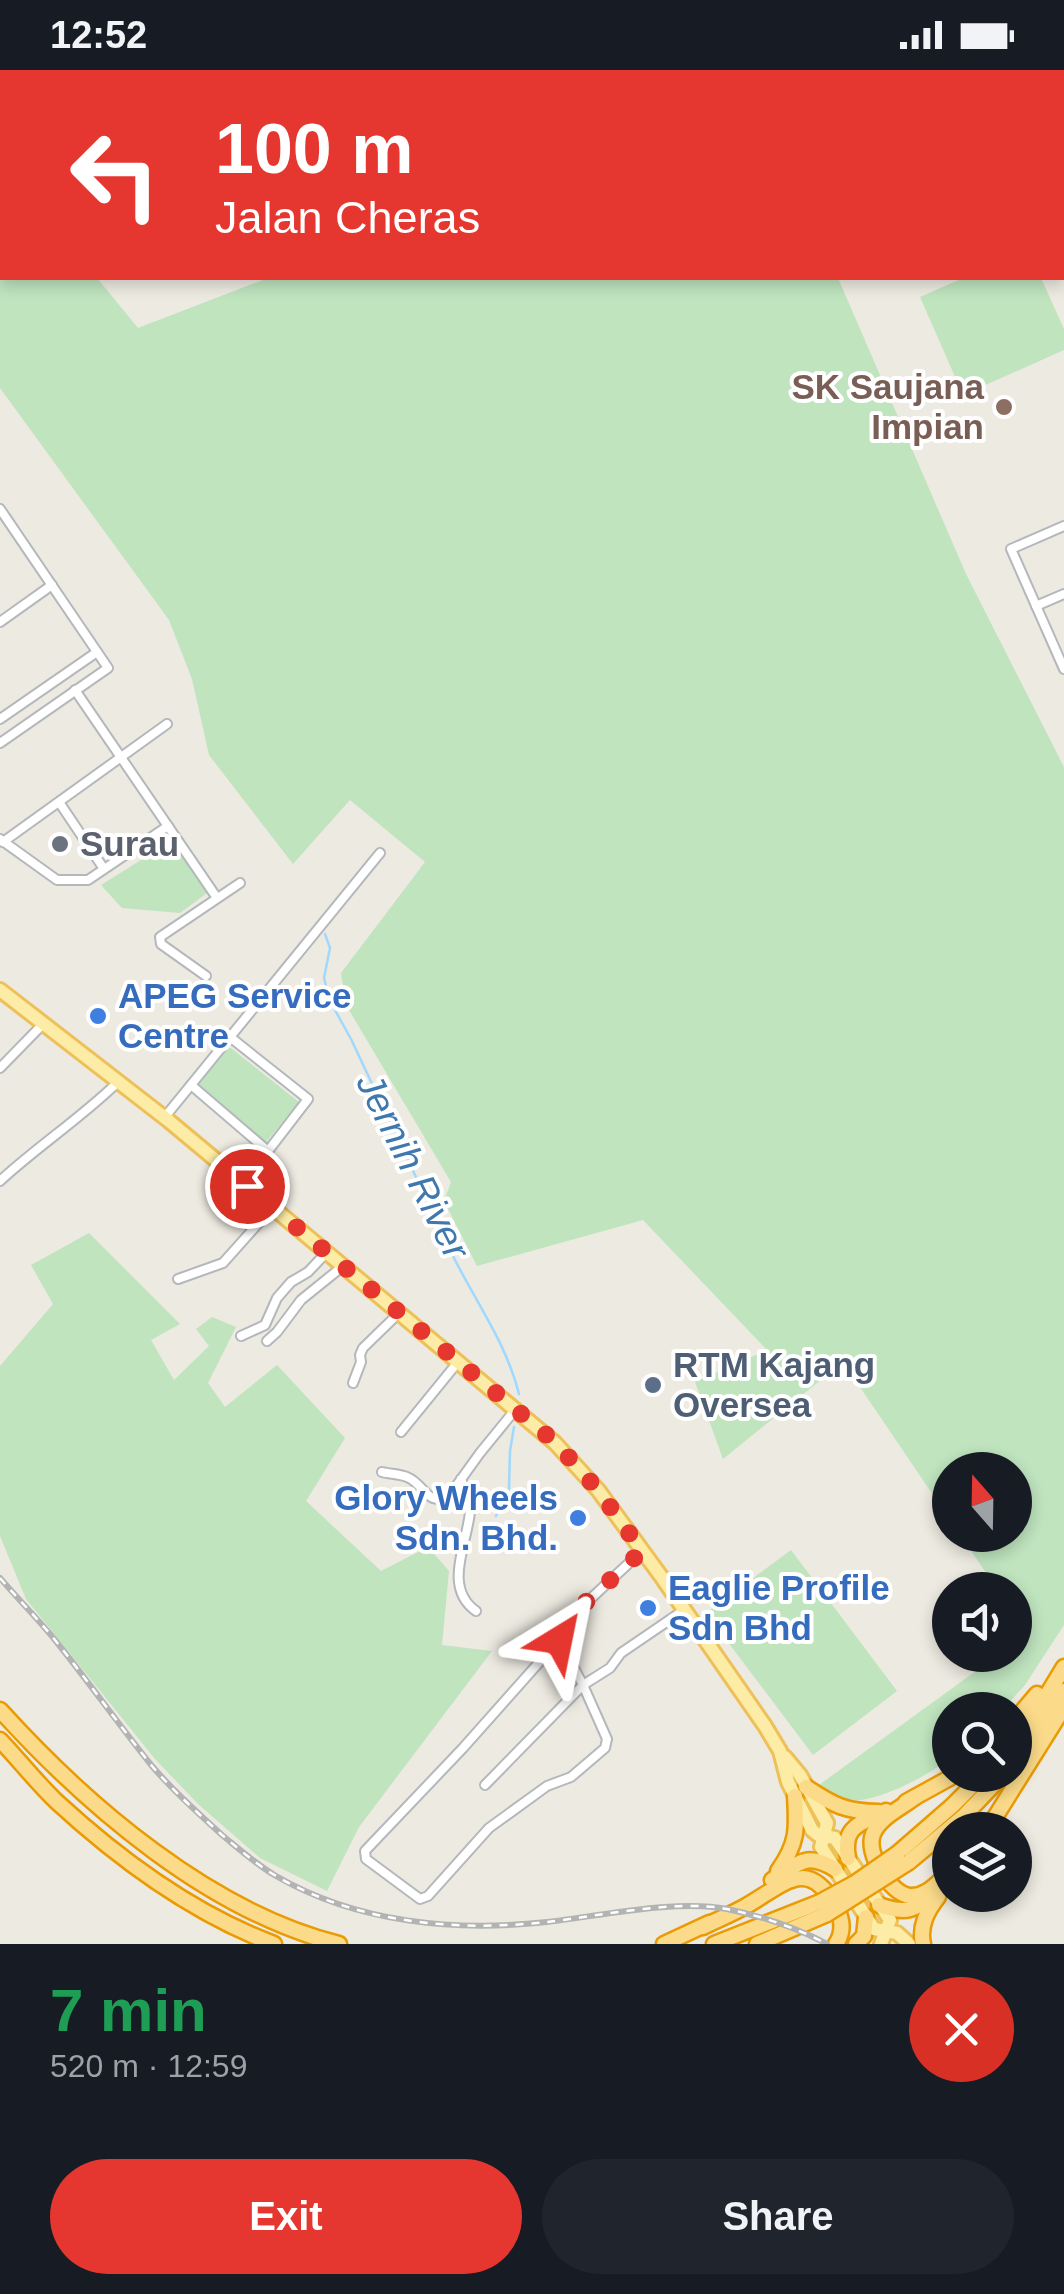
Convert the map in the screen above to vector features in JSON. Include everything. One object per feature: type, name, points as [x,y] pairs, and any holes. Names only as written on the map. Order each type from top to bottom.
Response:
[{"type":"highway","points":[[1032,1701],[1064,1664]]},
{"type":"highway","points":[[1032,1715],[1064,1664]]},
{"type":"highway","points":[[1032,1737],[1064,1691]]},
{"type":"highway","points":[[998,1812],[1064,1707]]},
{"type":"highway","points":[[0,1710],[137,1839],[216,1891],[266,1918],[339,1944]]},
{"type":"highway","points":[[0,1740],[56,1801],[122,1856],[201,1910],[274,1944]]},
{"type":"highway","points":[[848,1858],[846,1842],[855,1828],[932,1788]]},
{"type":"highway","points":[[772,1880],[791,1852],[801,1791],[838,1807],[884,1812]]},
{"type":"highway","points":[[903,1858],[966,1792]]},
{"type":"highway","points":[[757,1944],[903,1858],[963,1816],[986,1792]]},
{"type":"highway","points":[[914,1798],[874,1830],[872,1856],[894,1888],[913,1896],[932,1889]]},
{"type":"highway","points":[[702,1926],[808,1859],[820,1860],[835,1869]]},
{"type":"highway","points":[[664,1944],[744,1908],[790,1879],[800,1877],[820,1885],[836,1906],[842,1926],[836,1944]]},
{"type":"highway","points":[[879,1905],[904,1911],[918,1908],[932,1895]]},
{"type":"highway","points":[[923,1944],[923,1924],[932,1905]]},
{"type":"highway","points":[[714,1944],[824,1908]]},
{"type":"highway","points":[[856,1944],[864,1936],[866,1917]]},
{"type":"main road","points":[[0,990],[164,1118],[400,1312],[574,1462],[684,1610],[780,1752],[788,1782],[801,1791],[812,1830],[835,1838],[890,1920],[884,1938]]},
{"type":"main road","points":[[824,1836],[821,1847],[874,1929],[884,1938]]},
{"type":"main road","points":[[884,1938],[896,1933],[908,1944]]},
{"type":"street","points":[[0,509],[4,524],[52,585],[108,668],[0,742]]},
{"type":"street","points":[[1063,665],[1010,549],[1064,526]]},
{"type":"street","points":[[0,622],[52,585]]},
{"type":"street","points":[[1036,606],[1064,594]]},
{"type":"street","points":[[0,719],[97,652]]},
{"type":"street","points":[[75,690],[217,898]]},
{"type":"street","points":[[167,724],[1,841],[57,880],[88,880],[168,826]]},
{"type":"street","points":[[58,802],[104,868]]},
{"type":"street","points":[[164,1118],[380,853]]},
{"type":"street","points":[[206,976],[161,944],[160,937],[240,882]]},
{"type":"street","points":[[0,1068],[44,1024]]},
{"type":"street","points":[[190,1085],[268,1151],[308,1100],[230,1037]]},
{"type":"street","points":[[0,1182],[118,1082]]},
{"type":"street","points":[[178,1279],[223,1263],[273,1208]]},
{"type":"street","points":[[242,1336],[265,1326],[277,1298],[327,1252]]},
{"type":"street","points":[[267,1342],[301,1300],[344,1266]]},
{"type":"street","points":[[353,1382],[363,1348],[400,1312]]},
{"type":"street","points":[[401,1432],[458,1361]]},
{"type":"street","points":[[382,1472],[410,1478],[437,1500],[449,1496],[516,1409]]},
{"type":"street","points":[[461,1479],[470,1508],[458,1579],[468,1606],[476,1611]]},
{"type":"street","points":[[559,1640],[365,1851],[366,1859],[420,1899],[428,1896],[488,1828],[548,1786],[571,1777],[605,1748],[607,1739],[559,1640],[559,1628],[642,1551]]},
{"type":"street","points":[[485,1785],[583,1686],[684,1610]]},
{"type":"green space","points":[[0,280],[99,280],[138,328],[263,280],[839,280],[966,574],[1064,767],[1064,1625],[1019,1692],[947,1692],[975,1672],[1032,1672],[1032,1572],[986,1572],[972,1552],[1032,1552],[1032,1452],[932,1452],[932,1493],[843,1362],[723,1459],[695,1382],[767,1350],[643,1220],[477,1266],[444,1201],[451,1182],[346,1005],[341,973],[425,862],[350,800],[293,864],[209,755],[192,679],[169,620],[0,388]]},
{"type":"green space","points":[[958,280],[1042,280],[1064,329],[1064,350],[963,395],[920,297]]},
{"type":"green space","points":[[173,840],[207,893],[180,913],[122,908],[101,885]]},
{"type":"green space","points":[[227,1045],[299,1102],[266,1142],[194,1086]]},
{"type":"green space","points":[[89,1233],[180,1324],[151,1340],[174,1380],[209,1346],[196,1329],[212,1317],[236,1327],[208,1383],[225,1407],[277,1365],[345,1438],[306,1501],[381,1571],[428,1547],[449,1571],[442,1645],[492,1651],[359,1827],[327,1891],[260,1858],[198,1804],[155,1759],[26,1599],[0,1536],[0,1366],[53,1304],[31,1265]]},
{"type":"green space","points":[[791,1550],[897,1691],[813,1755],[706,1613]]},
{"type":"green space","points":[[932,1703],[932,1770],[871,1798],[844,1799],[819,1785]]},
{"type":"waterway","name":"Jernih River","points":[[325,934],[330,948],[324,978],[330,1001],[427,1195],[452,1254],[498,1339],[519,1394]]},
{"type":"waterway","points":[[496,1516],[509,1489],[514,1427]]},
{"type":"railway","points":[[0,1578],[55,1640],[168,1784],[248,1857],[307,1892],[373,1914],[477,1926],[707,1906],[766,1919],[827,1944]]},
{"type":"place","name":"SK Saujana Impian","points":[[1004,407]]},
{"type":"place","name":"Surau","points":[[60,844]]},
{"type":"place","name":"APEG Service Centre","points":[[98,1016]]},
{"type":"place","name":"RTM Kajang Oversea","points":[[653,1385]]},
{"type":"place","name":"Glory Wheels Sdn. Bhd.","points":[[578,1518]]},
{"type":"place","name":"Eaglie Profile Sdn Bhd","points":[[648,1608]]},
{"type":"route","points":[[247,1186],[555,1442],[598,1490],[642,1551],[562,1624],[559,1640]]}]
